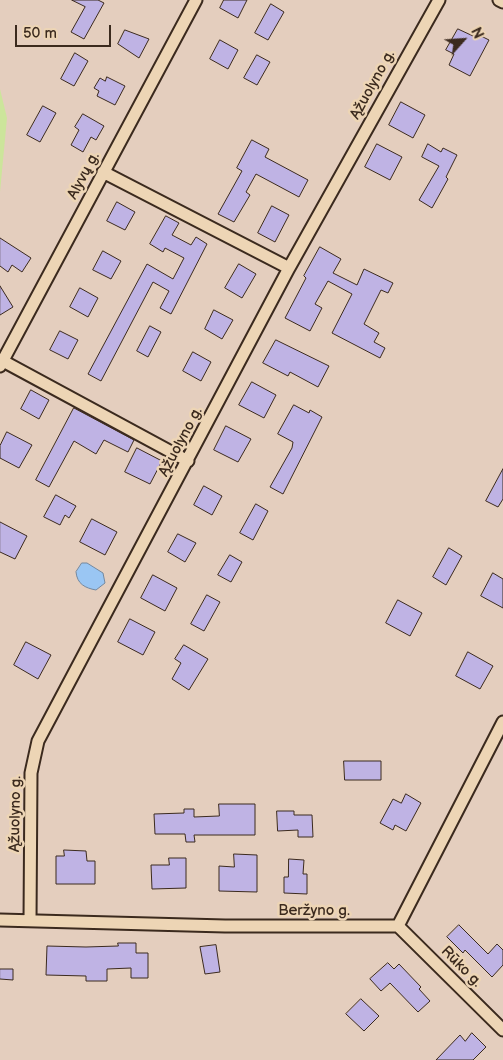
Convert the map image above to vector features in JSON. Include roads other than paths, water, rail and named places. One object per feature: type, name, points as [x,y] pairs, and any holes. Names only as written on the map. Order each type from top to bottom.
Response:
[{"type":"street","name":"Alyvų g.","points":[[1,363],[196,0]]},
{"type":"street","name":"Ąžuolyno g.","points":[[30,921],[30,773],[38,741],[289,268],[439,0]]},
{"type":"street","points":[[499,0],[503,2]]},
{"type":"street","points":[[102,172],[289,268]]},
{"type":"street","points":[[1,363],[188,461]]},
{"type":"street","points":[[398,926],[503,722]]},
{"type":"street","name":"Beržyno g.","points":[[0,920],[225,926],[398,926]]},
{"type":"street","name":"Rūko g.","points":[[398,926],[503,1030]]},
{"type":"water","points":[[82,563],[87,563],[103,573],[105,583],[96,590],[82,585],[78,580],[76,572]]}]
